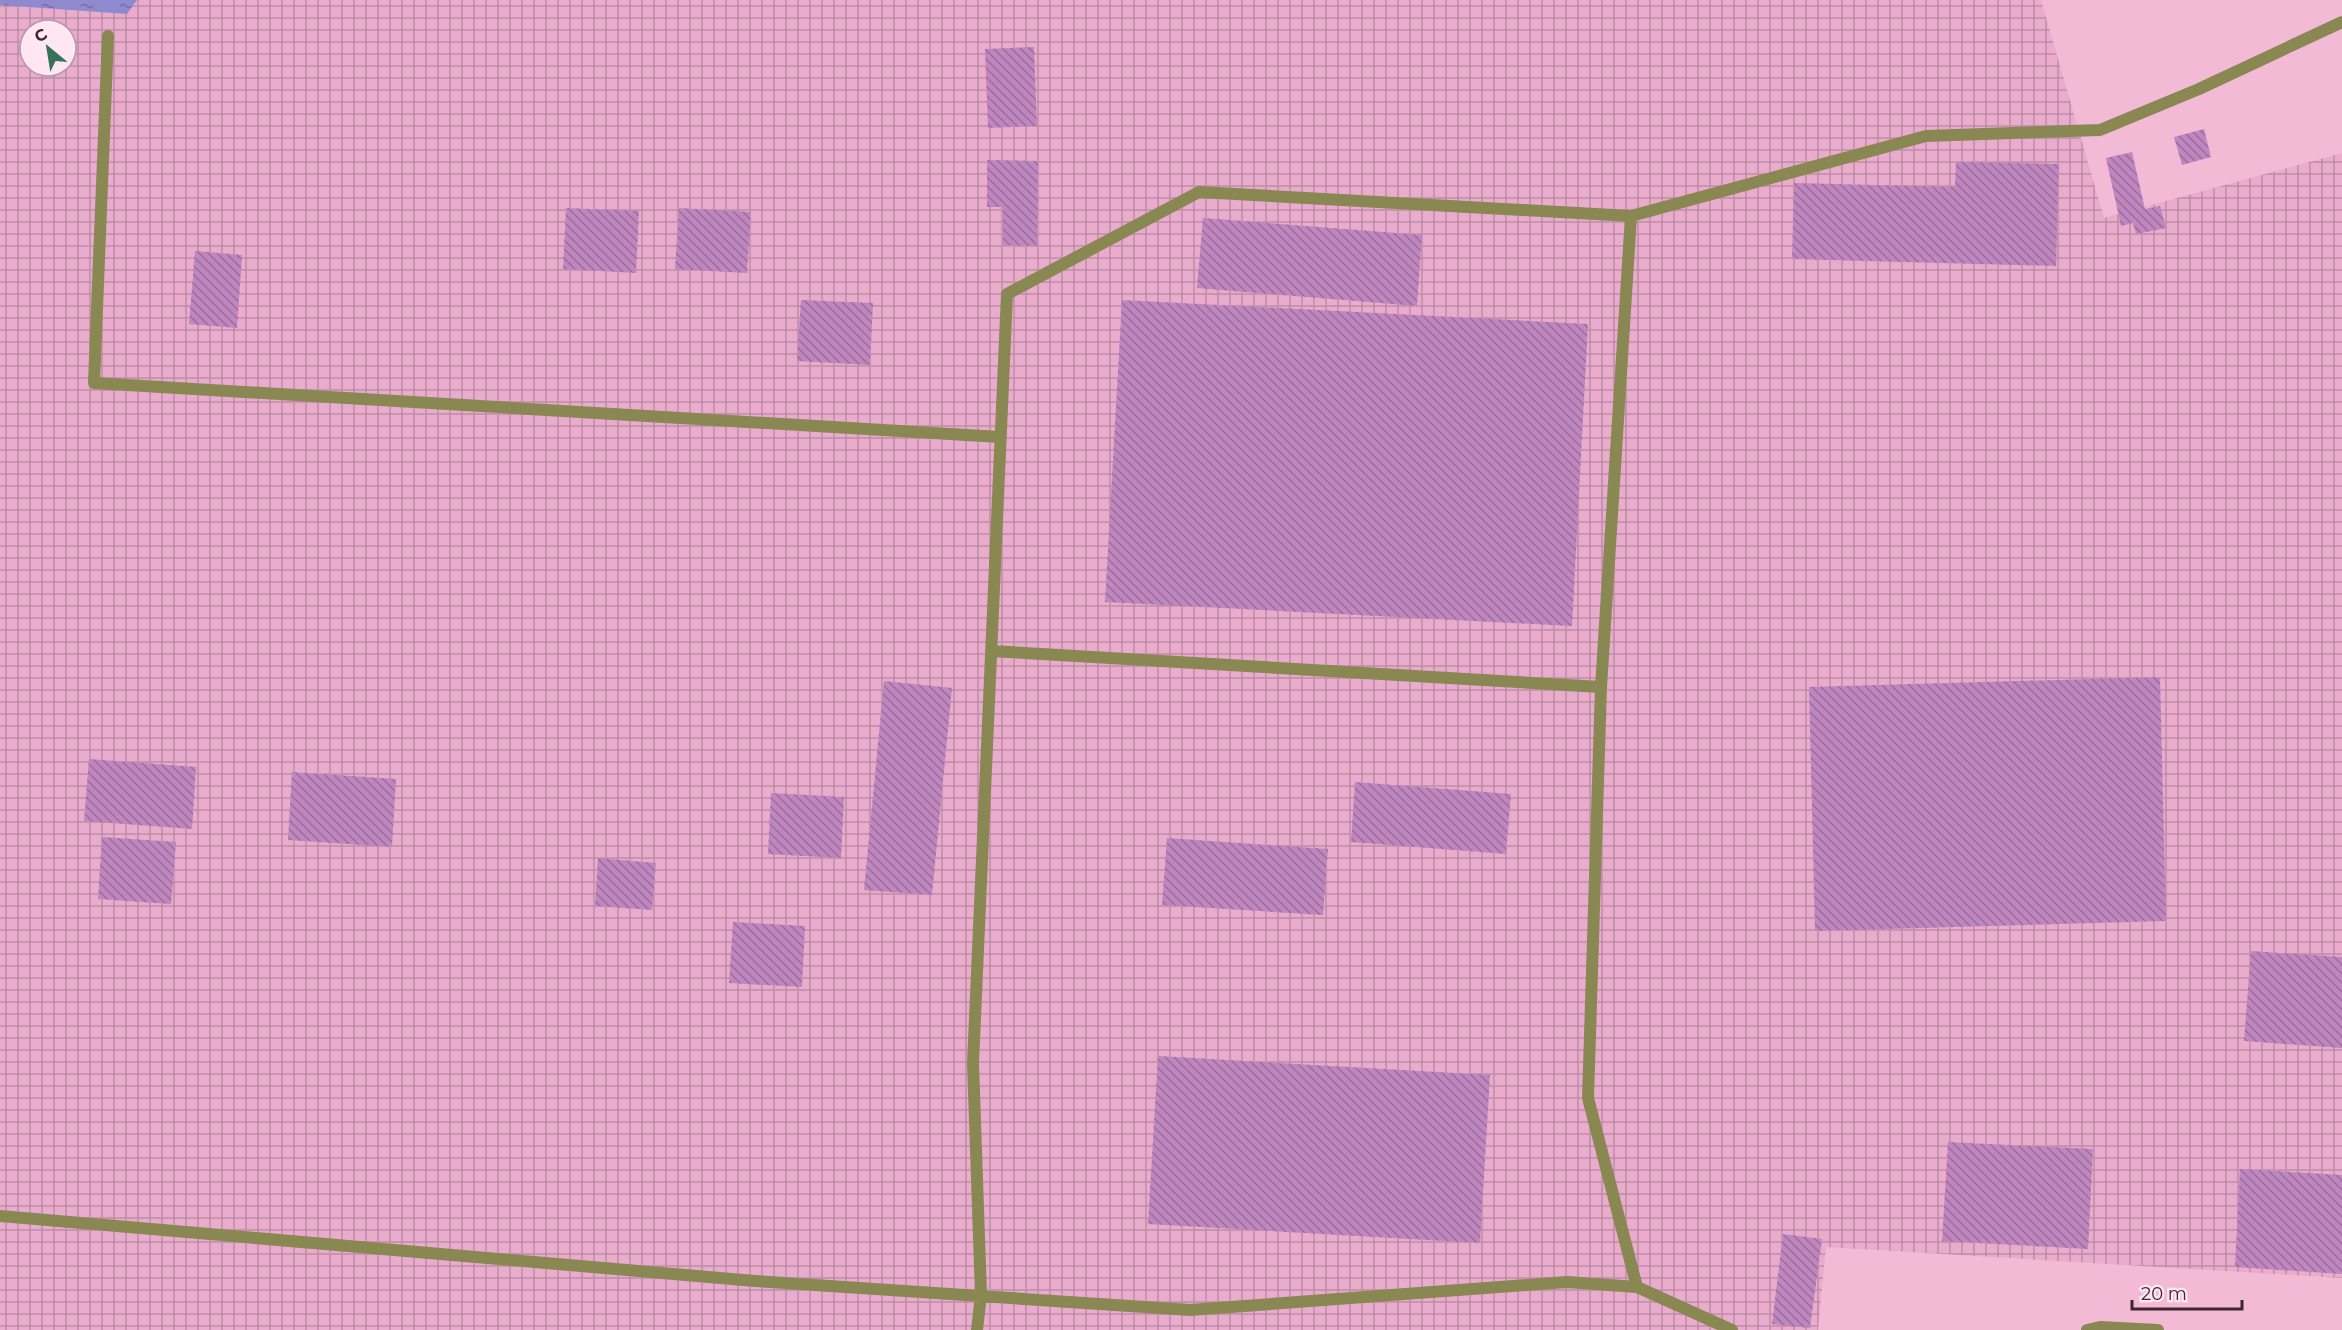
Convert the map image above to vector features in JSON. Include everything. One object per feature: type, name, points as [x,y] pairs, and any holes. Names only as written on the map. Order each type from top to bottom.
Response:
[{"type":"lane","points":[[977,1330],[981,1295],[973,1063],[1006,294],[1199,192],[1631,216],[1926,136],[2100,130],[2199,89],[2342,22]]},
{"type":"lane","points":[[108,36],[94,383],[1000,437]]},
{"type":"lane","points":[[1631,216],[1601,687],[1588,1098],[1637,1287]]},
{"type":"lane","points":[[991,651],[1601,687]]},
{"type":"lane","points":[[0,1216],[755,1281],[1190,1310],[1567,1282],[1637,1287],[1713,1326],[1732,1330]]},
{"type":"lane","points":[[2087,1330],[2100,1327],[2158,1330]]},
{"type":"shaded area","points":[[0,0],[2041,0],[2104,218],[2342,153],[2342,1278],[1826,1247],[1818,1330],[0,1330]]},
{"type":"water","points":[[0,0],[137,0],[127,14],[0,5]]},
{"type":"building","points":[[1034,47],[1037,126],[988,128],[985,49]]},
{"type":"building","points":[[2204,129],[2211,157],[2182,165],[2174,137]]},
{"type":"building","points":[[2132,152],[2145,209],[2160,206],[2166,228],[2136,234],[2133,223],[2121,226],[2106,158]]},
{"type":"building","points":[[987,160],[1038,161],[1037,246],[1003,245],[1003,207],[987,207]]},
{"type":"building","points":[[1956,162],[2059,164],[2056,266],[1792,259],[1794,183],[1955,187]]},
{"type":"building","points":[[566,208],[639,211],[636,273],[563,269]]},
{"type":"building","points":[[679,208],[751,212],[747,273],[675,269]]},
{"type":"building","points":[[1203,218],[1422,235],[1417,306],[1197,288]]},
{"type":"building","points":[[195,251],[242,255],[237,328],[189,324]]},
{"type":"building","points":[[801,300],[873,303],[870,365],[797,361]]},
{"type":"building","points":[[1122,300],[1588,324],[1572,626],[1105,602]]},
{"type":"building","points":[[2160,677],[2166,921],[1815,931],[1809,687]]},
{"type":"building","points":[[884,681],[952,688],[932,895],[864,890]]},
{"type":"building","points":[[89,759],[196,767],[192,829],[84,821]]},
{"type":"building","points":[[292,772],[396,779],[392,847],[288,840]]},
{"type":"building","points":[[1355,782],[1511,794],[1506,854],[1351,842]]},
{"type":"building","points":[[771,793],[844,797],[841,858],[768,854]]},
{"type":"building","points":[[102,837],[176,842],[171,904],[98,899]]},
{"type":"building","points":[[1167,838],[1328,849],[1323,915],[1162,905]]},
{"type":"building","points":[[598,858],[656,863],[652,910],[595,906]]},
{"type":"building","points":[[733,922],[805,926],[802,987],[729,983]]},
{"type":"building","points":[[2251,951],[2342,957],[2342,1048],[2244,1041]]},
{"type":"building","points":[[1158,1056],[1490,1075],[1480,1243],[1148,1224]]},
{"type":"building","points":[[1948,1142],[2093,1149],[2088,1249],[1942,1241]]},
{"type":"building","points":[[2240,1169],[2342,1175],[2342,1274],[2235,1267]]},
{"type":"building","points":[[1783,1234],[1822,1239],[1810,1328],[1772,1324]]}]
